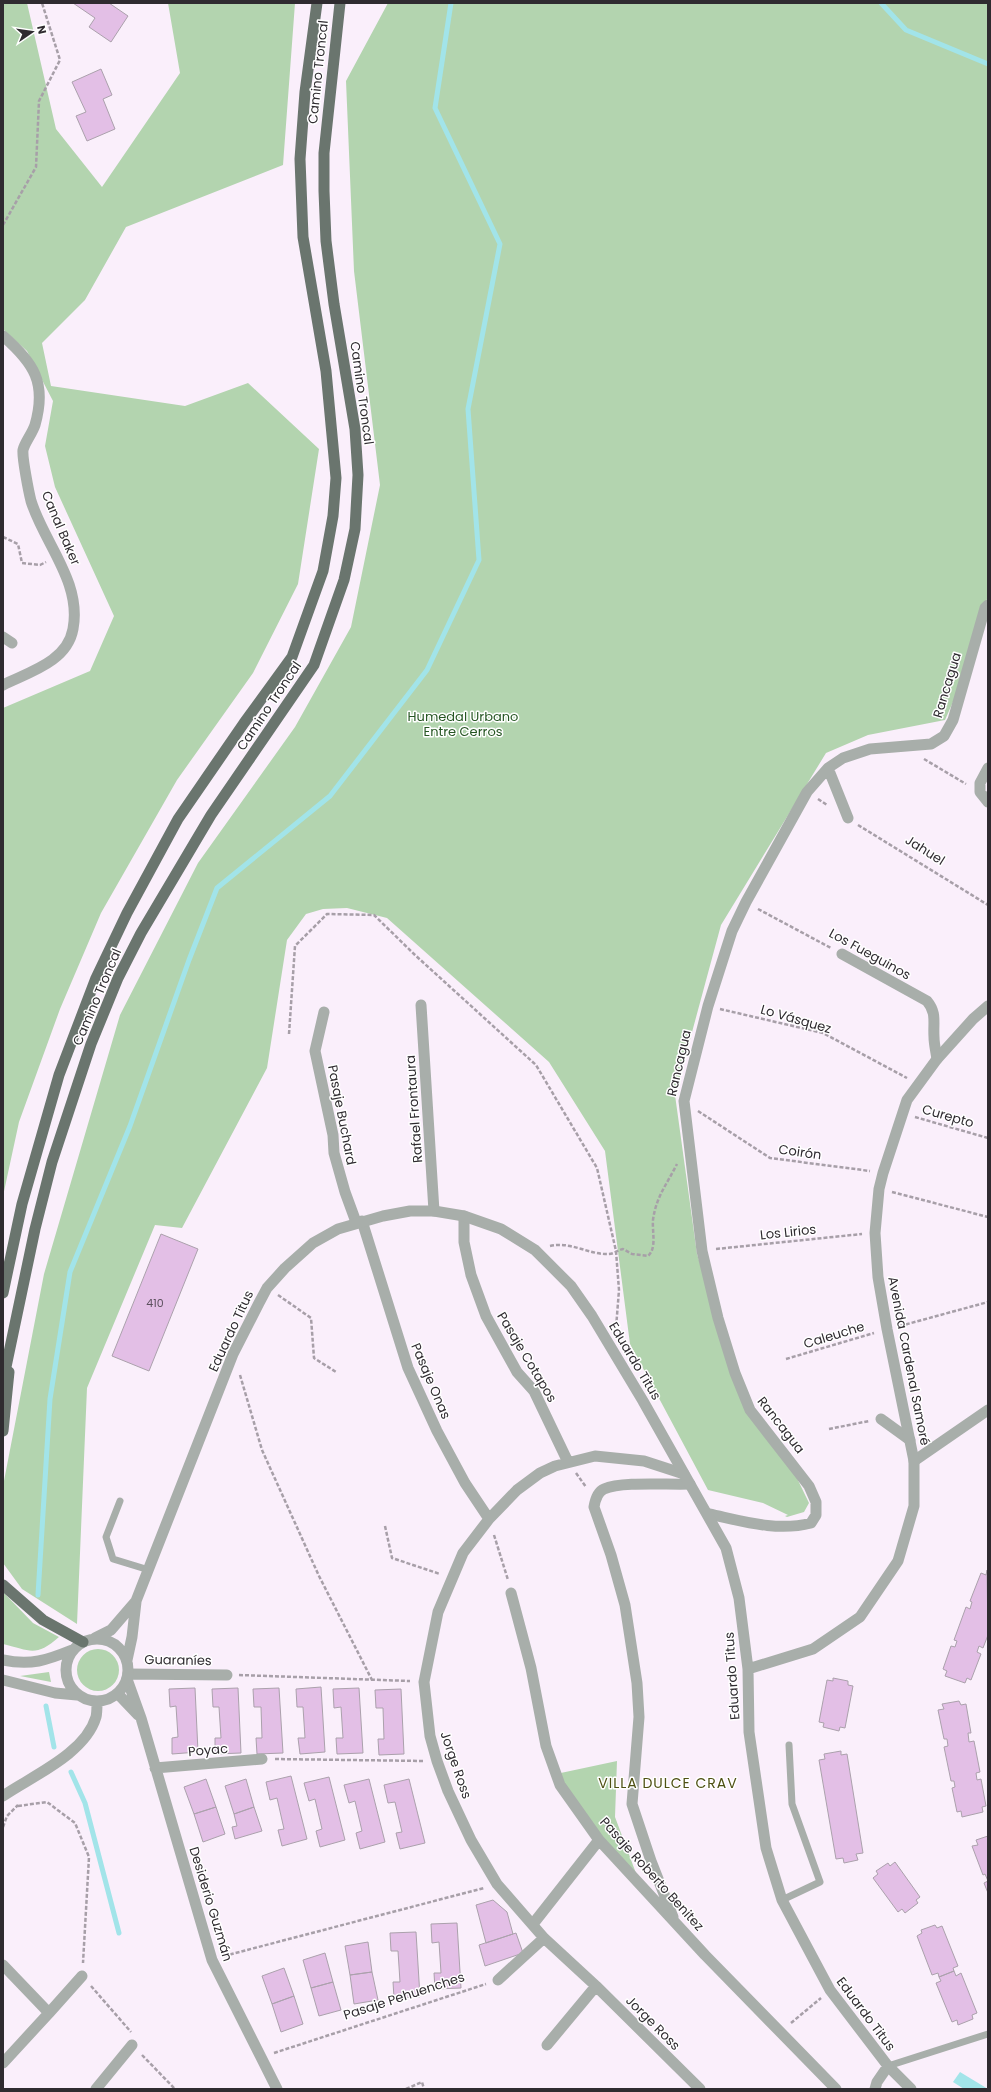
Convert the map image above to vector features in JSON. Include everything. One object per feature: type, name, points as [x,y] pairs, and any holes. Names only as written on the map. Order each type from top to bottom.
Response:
[{"type":"main road","name":"Camino Troncal","points":[[3,1293],[22,1204],[59,1074],[96,978],[128,913],[178,819],[244,723],[292,657],[323,571],[333,516],[336,478],[326,371],[303,237],[300,159],[305,92],[317,3]]},
{"type":"main road","name":"Camino Troncal","points":[[3,1381],[35,1229],[52,1162],[91,1044],[118,978],[141,933],[211,815],[314,665],[344,580],[355,529],[358,475],[355,429],[328,257],[324,191],[324,153],[340,3]]},
{"type":"main road","points":[[3,1431],[11,1346]]},
{"type":"main road","points":[[3,1584],[43,1620],[82,1642]]},
{"type":"street","name":"Canal Baker","points":[[3,336],[23,354],[35,372],[41,392],[35,426],[23,450],[32,501],[66,577],[74,603],[73,629],[66,646],[54,660],[3,685]]},
{"type":"street","name":"Rancagua","points":[[709,1514],[767,1525],[795,1527],[811,1523],[816,1515],[816,1502],[809,1486],[796,1467],[750,1410],[743,1396],[718,1318],[702,1251],[684,1102],[708,1006],[732,932],[746,902],[807,792],[828,768],[843,758],[870,749],[931,744],[944,736],[953,720],[987,609]]},
{"type":"street","points":[[828,768],[848,818]]},
{"type":"street","points":[[988,768],[980,783],[980,792],[988,802]]},
{"type":"street","name":"Los Fueguinos","points":[[842,954],[927,1001],[933,1008],[935,1016],[934,1036],[937,1059]]},
{"type":"street","name":"Rafael Frontaura","points":[[421,1005],[434,1211]]},
{"type":"street","name":"Avenida Cardenal Samoré","points":[[748,1669],[813,1649],[860,1617],[898,1561],[914,1506],[914,1461],[878,1277],[875,1233],[879,1189],[907,1100],[937,1059],[973,1019],[988,1006]]},
{"type":"street","name":"Pasaje Buchard","points":[[324,1012],[316,1051],[333,1135],[334,1153],[344,1192],[359,1222]]},
{"type":"street","name":"Eduardo Titus","points":[[128,1676],[127,1660],[132,1637],[136,1601],[234,1354],[268,1288],[285,1268],[312,1243],[338,1229],[359,1222],[410,1211],[434,1211],[464,1216],[501,1229],[535,1250],[571,1286],[592,1316],[709,1514],[726,1548],[739,1598],[748,1669],[749,1732],[766,1848],[782,1900],[830,1990],[888,2066],[877,2082],[875,2089]]},
{"type":"street","name":"Pasaje Cotapos","points":[[464,1216],[464,1242],[471,1275],[486,1316],[518,1372],[534,1391],[568,1462]]},
{"type":"street","name":"Pasaje Onas","points":[[359,1222],[408,1368],[437,1431],[465,1483],[489,1519]]},
{"type":"street","points":[[914,1461],[988,1410]]},
{"type":"street","points":[[881,1419],[910,1440]]},
{"type":"street","name":"Jorge Ross","points":[[687,1479],[644,1461],[595,1456],[555,1466],[534,1477],[517,1490],[489,1519],[463,1552],[438,1612],[424,1682],[430,1736],[437,1762],[448,1791],[471,1840],[497,1884],[544,1938],[596,1986],[700,2089]]},
{"type":"street","points":[[675,1923],[651,1861],[632,1804],[639,1717],[637,1683],[625,1605],[611,1554],[594,1507],[595,1499],[602,1490],[618,1486],[687,1479]]},
{"type":"street","name":"Pasaje Roberto Benitez","points":[[512,1593],[531,1668],[546,1746],[560,1785],[599,1840],[675,1923],[780,2033],[836,2089]]},
{"type":"street","name":"Eduardo Titus","points":[[72,1650],[82,1642],[95,1638],[111,1630],[136,1601]]},
{"type":"street","points":[[95,1638],[108,1640],[119,1648],[127,1660]]},
{"type":"street","points":[[3,1660],[29,1663],[44,1661],[72,1650]]},
{"type":"street","points":[[72,1650],[66,1661],[65,1674],[69,1685],[77,1695],[86,1700],[97,1702],[108,1700],[118,1694],[128,1676]]},
{"type":"street","name":"Guaraníes","points":[[128,1676],[227,1675]]},
{"type":"street","name":"Desiderio Guzmán","points":[[128,1676],[212,1960],[260,2058],[277,2089]]},
{"type":"street","points":[[3,1680],[55,1693],[77,1695]]},
{"type":"street","name":"Desiderio Guzmán","points":[[118,1694],[141,1718]]},
{"type":"street","points":[[3,1796],[53,1766],[78,1744],[91,1729],[96,1716],[97,1702]]},
{"type":"street","name":"Poyac","points":[[155,1768],[262,1759]]},
{"type":"street","points":[[533,1924],[599,1840]]},
{"type":"street","points":[[498,1980],[544,1938]]},
{"type":"street","points":[[3,1965],[49,2013]]},
{"type":"street","points":[[3,2063],[82,1976]]},
{"type":"street","points":[[547,2045],[596,1986]]},
{"type":"street","points":[[96,2089],[132,2045]]},
{"type":"street","points":[[888,2066],[912,2089]]},
{"type":"lane","points":[[120,1501],[106,1538],[113,1559],[149,1570]]},
{"type":"lane","points":[[782,1900],[820,1882],[792,1804],[788,1745]]},
{"type":"lane","points":[[888,2066],[988,2034]]},
{"type":"path","points":[[3,225],[36,167],[39,101],[60,60],[42,3]]},
{"type":"path","points":[[3,537],[18,544],[22,562],[40,565],[57,556]]},
{"type":"path","points":[[920,757],[980,792]]},
{"type":"path","name":"Jahuel","points":[[807,792],[988,905]]},
{"type":"path","name":"Los Fueguinos","points":[[746,902],[842,954]]},
{"type":"path","points":[[289,1034],[295,946],[327,914],[374,915],[414,955],[536,1065],[597,1168],[616,1251],[619,1290],[616,1329]]},
{"type":"path","name":"Lo Vásquez","points":[[708,1006],[823,1034],[918,1084]]},
{"type":"path","name":"Coirón","points":[[684,1102],[770,1158],[883,1173]]},
{"type":"path","name":"Curepto","points":[[902,1113],[988,1138]]},
{"type":"path","points":[[535,1250],[558,1244],[611,1254],[624,1249],[632,1254],[648,1256],[653,1248],[653,1221],[656,1202],[678,1160]]},
{"type":"path","points":[[879,1189],[988,1217]]},
{"type":"path","name":"Los Lirios","points":[[702,1251],[875,1233]]},
{"type":"path","points":[[268,1288],[311,1318],[314,1358],[336,1372]]},
{"type":"path","name":"Caleuche","points":[[786,1359],[887,1329],[988,1302]]},
{"type":"path","points":[[234,1354],[262,1450],[319,1576],[372,1680]]},
{"type":"path","points":[[829,1429],[881,1419]]},
{"type":"path","points":[[568,1462],[595,1499]]},
{"type":"path","points":[[489,1519],[512,1593]]},
{"type":"path","points":[[385,1526],[392,1558],[452,1578]]},
{"type":"path","points":[[227,1675],[424,1682]]},
{"type":"path","points":[[262,1759],[437,1762]]},
{"type":"path","points":[[18,1806],[47,1802],[75,1823],[89,1857],[82,1976],[107,2002],[136,2037],[132,2045],[175,2089]]},
{"type":"path","points":[[212,1960],[497,1884]]},
{"type":"path","name":"Pasaje Pehuenches","points":[[260,2058],[498,1980]]},
{"type":"path","points":[[780,2033],[830,1990]]},
{"type":"path","points":[[406,2089],[422,2082],[424,2089]]},
{"type":"green space","points":[[3,3],[27,3],[56,129],[102,187],[180,73],[168,3],[295,3],[283,165],[126,227],[85,300],[42,343],[51,386],[185,406],[248,383],[319,449],[298,584],[253,673],[177,780],[101,913],[60,1009],[19,1122],[3,1196],[3,708],[90,671],[114,616],[55,487],[45,446],[53,401],[27,351],[3,329]]},
{"type":"green space","name":"Humedal Urbano Entre Cerros","points":[[388,3],[988,3],[988,598],[985,602],[956,695],[945,720],[868,735],[826,753],[721,925],[675,1095],[697,1254],[744,1405],[794,1472],[809,1503],[804,1512],[787,1517],[785,1516],[788,1515],[763,1503],[708,1490],[630,1344],[605,1151],[549,1062],[387,918],[347,908],[323,909],[306,914],[287,940],[267,1068],[182,1228],[155,1225],[87,1388],[77,1624],[22,1589],[3,1563],[3,1486],[44,1274],[120,1015],[198,863],[295,727],[351,627],[380,485],[354,271],[346,81]]},
{"type":"green space","points":[[3,1592],[33,1623],[59,1637],[44,1648],[33,1651],[3,1644]]},
{"type":"green space","points":[[98,1649],[113,1655],[119,1670],[113,1685],[98,1691],[83,1685],[77,1670],[83,1655]]},
{"type":"green space","points":[[49,1672],[51,1682],[20,1676]]},
{"type":"green space","points":[[617,1761],[615,1817],[643,1892],[556,1774]]},
{"type":"water","points":[[960,2072],[988,2089],[964,2089],[953,2082]]},
{"type":"building","points":[[73,3],[109,3],[128,16],[111,42],[89,27],[95,18]]},
{"type":"building","points":[[101,69],[112,95],[103,99],[115,129],[87,141],[76,116],[86,112],[72,82]]},
{"type":"building","points":[[161,1234],[198,1249],[149,1371],[112,1356]]},
{"type":"building","points":[[987,1570],[988,1635],[983,1648],[979,1646],[977,1652],[981,1654],[971,1680],[967,1678],[965,1683],[945,1676],[947,1671],[943,1669],[951,1646],[955,1647],[957,1641],[954,1640],[966,1607],[970,1609],[972,1602],[970,1601],[981,1573],[986,1575]]},
{"type":"building","points":[[833,1678],[848,1681],[848,1685],[853,1686],[845,1728],[840,1727],[839,1731],[823,1727],[824,1723],[819,1722],[827,1680],[833,1681]]},
{"type":"building","points":[[321,1687],[325,1752],[300,1754],[298,1738],[305,1738],[303,1707],[297,1707],[296,1689]]},
{"type":"building","points":[[195,1688],[198,1752],[172,1754],[172,1738],[178,1737],[176,1706],[170,1707],[169,1689]]},
{"type":"building","points":[[238,1688],[241,1753],[215,1754],[215,1738],[221,1738],[219,1707],[213,1707],[212,1689]]},
{"type":"building","points":[[279,1688],[283,1753],[257,1754],[256,1738],[262,1738],[261,1707],[254,1707],[253,1689]]},
{"type":"building","points":[[359,1688],[363,1753],[337,1754],[336,1738],[343,1738],[341,1707],[334,1708],[333,1689]]},
{"type":"building","points":[[401,1689],[404,1754],[379,1755],[378,1739],[384,1739],[383,1708],[376,1708],[375,1690]]},
{"type":"building","points":[[959,1701],[961,1705],[966,1704],[971,1733],[968,1733],[969,1742],[974,1741],[980,1772],[976,1773],[977,1780],[981,1779],[986,1806],[982,1807],[983,1812],[962,1817],[961,1811],[957,1812],[952,1788],[955,1787],[954,1781],[951,1781],[944,1747],[948,1746],[947,1739],[944,1739],[938,1710],[944,1709],[942,1704]]},
{"type":"building","points":[[841,1751],[841,1755],[847,1754],[863,1853],[856,1854],[858,1860],[844,1863],[843,1858],[836,1859],[819,1760],[825,1759],[824,1754]]},
{"type":"building","points":[[291,1776],[307,1839],[282,1846],[278,1830],[284,1829],[277,1798],[270,1800],[266,1782]]},
{"type":"building","points":[[329,1777],[345,1840],[320,1847],[316,1831],[322,1829],[315,1799],[309,1801],[304,1783]]},
{"type":"building","points":[[206,1779],[216,1807],[194,1814],[184,1787]]},
{"type":"building","points":[[246,1779],[254,1807],[234,1814],[225,1786]]},
{"type":"building","points":[[369,1779],[385,1842],[360,1849],[356,1833],[362,1831],[355,1801],[349,1803],[344,1785]]},
{"type":"building","points":[[409,1779],[425,1843],[400,1849],[396,1833],[402,1832],[395,1802],[388,1803],[384,1785]]},
{"type":"building","points":[[216,1807],[225,1834],[203,1842],[194,1814]]},
{"type":"building","points":[[254,1807],[262,1831],[235,1839],[232,1827],[237,1826],[234,1814]]},
{"type":"building","points":[[988,1836],[988,1881],[985,1874],[983,1875],[972,1846],[978,1845],[976,1840]]},
{"type":"building","points":[[895,1862],[920,1897],[916,1900],[918,1903],[905,1913],[902,1909],[898,1912],[873,1878],[878,1874],[876,1871],[888,1863],[890,1866]]},
{"type":"building","points":[[988,1881],[988,1893],[984,1883]]},
{"type":"building","points":[[493,1900],[507,1912],[513,1934],[486,1943],[476,1905]]},
{"type":"building","points":[[457,1923],[461,1988],[435,1989],[434,1973],[441,1973],[439,1942],[432,1943],[431,1924]]},
{"type":"building","points":[[935,1925],[937,1928],[942,1926],[958,1966],[953,1968],[954,1971],[939,1977],[938,1973],[932,1975],[917,1936],[922,1933],[921,1930]]},
{"type":"building","points":[[416,1932],[420,1997],[394,1998],[393,1982],[400,1982],[398,1951],[391,1951],[390,1933]]},
{"type":"building","points":[[516,1933],[523,1953],[485,1966],[479,1945]]},
{"type":"building","points":[[368,1942],[372,1972],[350,1975],[345,1946]]},
{"type":"building","points":[[325,1953],[333,1982],[311,1988],[303,1960]]},
{"type":"building","points":[[284,1968],[294,1996],[272,2004],[262,1976]]},
{"type":"building","points":[[954,1971],[956,1976],[961,1973],[977,2013],[972,2015],[973,2019],[958,2025],[957,2020],[952,2022],[936,1983],[941,1981],[939,1977]]},
{"type":"building","points":[[372,1972],[378,2000],[354,2004],[350,1975]]},
{"type":"building","points":[[333,1982],[341,2010],[319,2016],[311,1988]]},
{"type":"building","points":[[294,1996],[303,2024],[281,2032],[272,2004]]},
{"type":"waterway","points":[[38,1595],[50,1399],[70,1272],[130,1126],[189,960],[217,888],[330,796],[427,670],[479,560],[468,409],[500,244],[435,108],[451,3]]},
{"type":"waterway","points":[[881,3],[906,30],[988,64]]},
{"type":"waterway","points":[[46,1706],[54,1747]]},
{"type":"waterway","points":[[71,1772],[85,1803],[119,1933]]},
{"type":"district","name":"VILLA DULCE CRAV","points":[[668,1783]]}]
